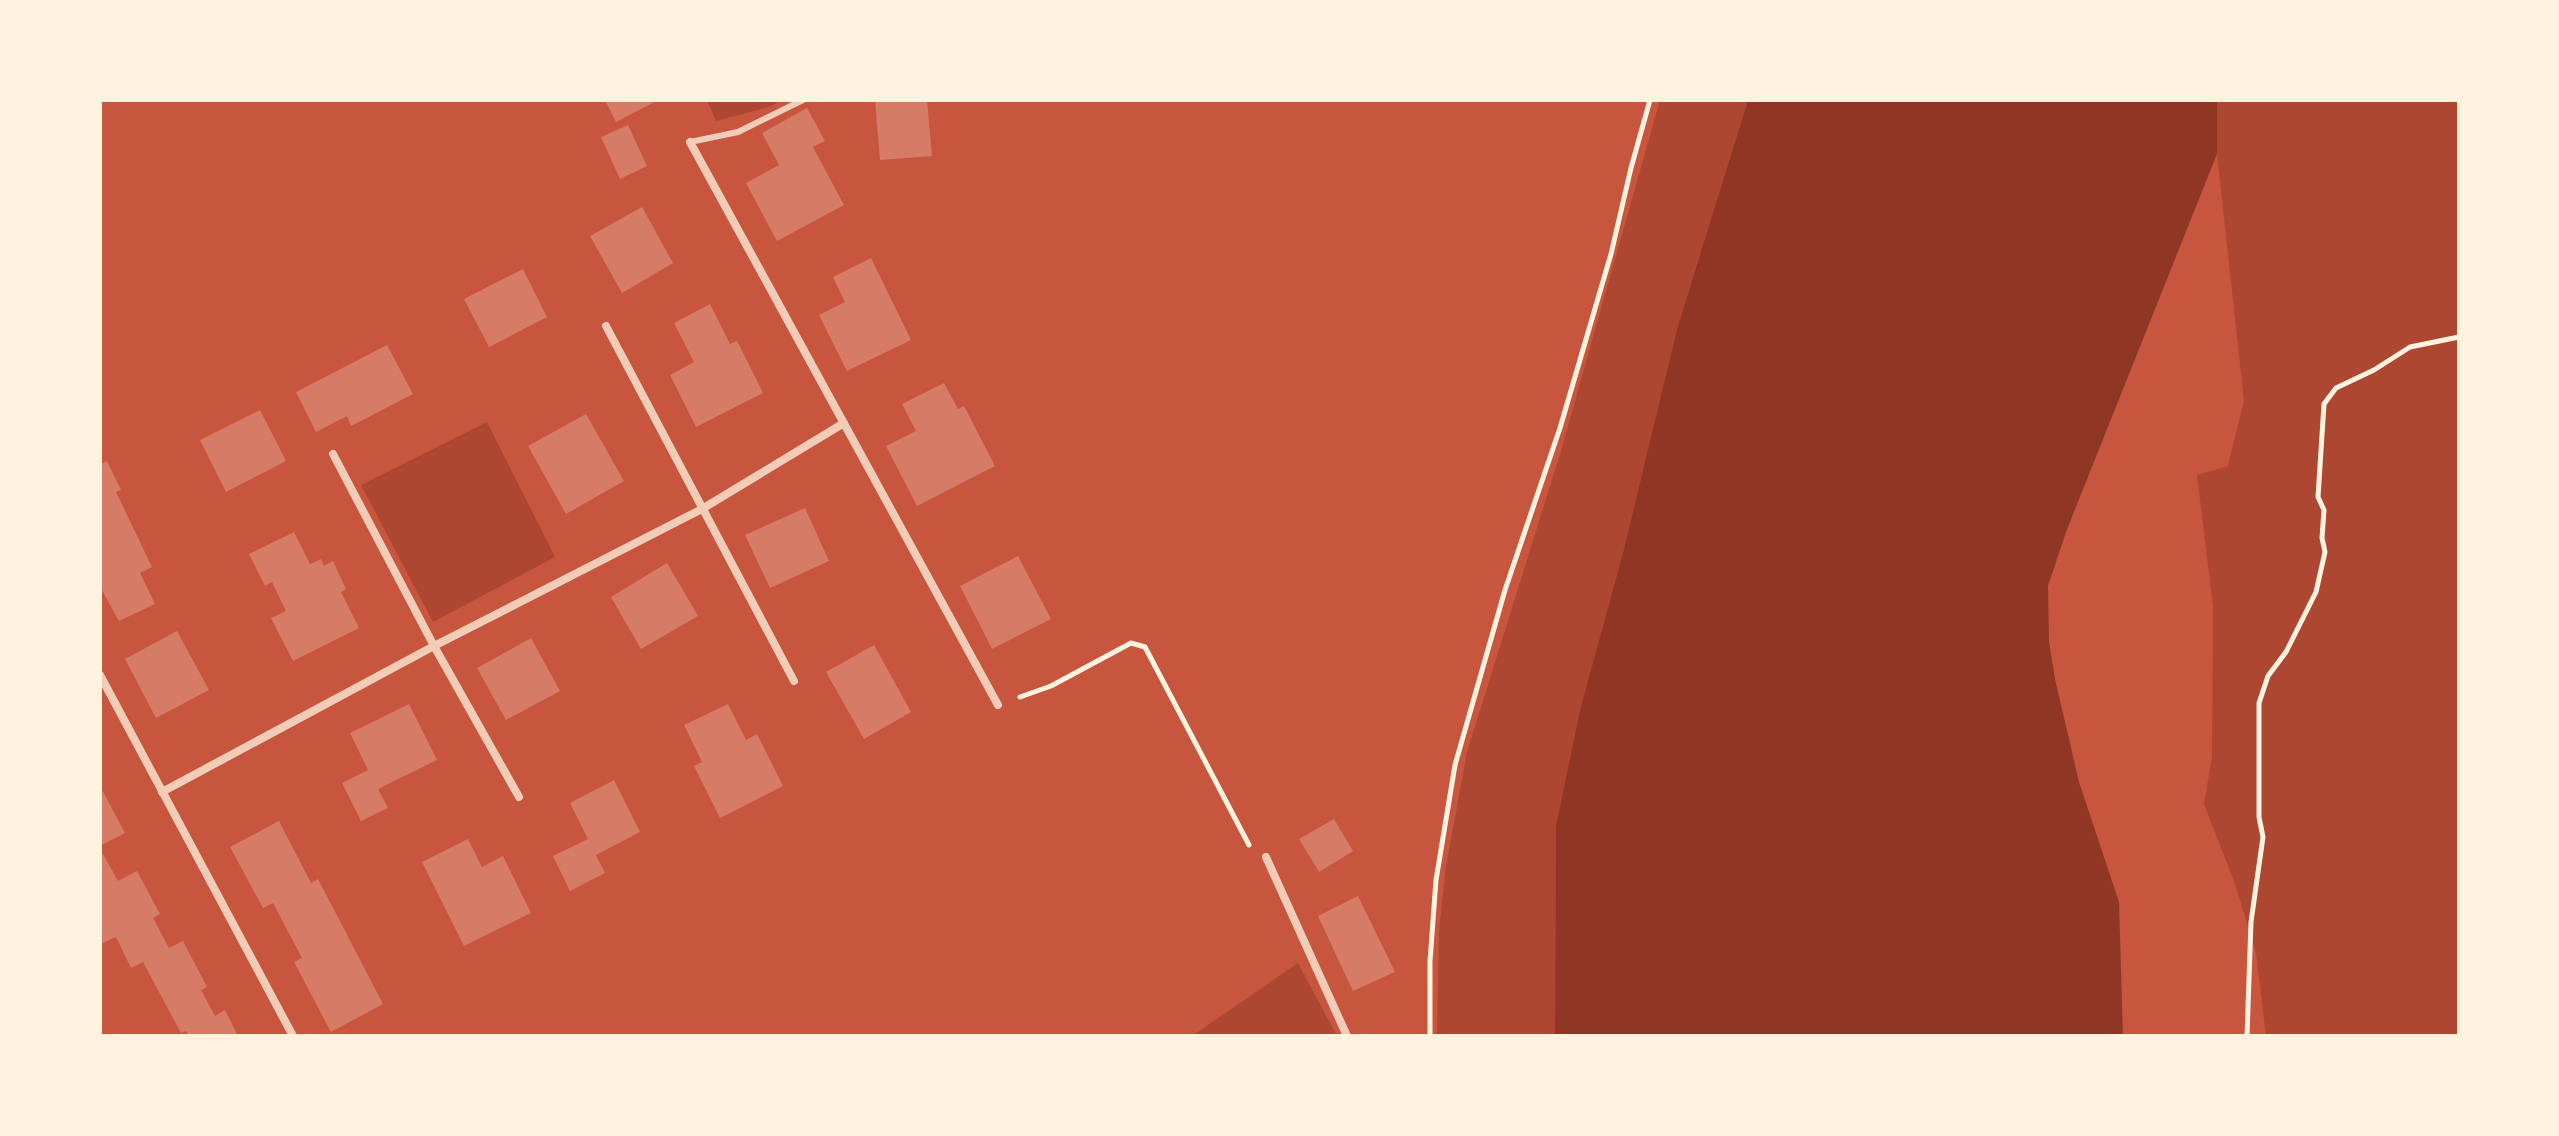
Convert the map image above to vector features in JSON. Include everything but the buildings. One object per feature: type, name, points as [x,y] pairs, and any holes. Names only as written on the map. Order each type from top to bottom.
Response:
[{"type":"street","points":[[690,142],[998,705]]},
{"type":"street","points":[[606,326],[794,681]]},
{"type":"street","points":[[162,792],[434,646],[702,509],[844,423]]},
{"type":"street","points":[[333,454],[434,646],[519,797]]},
{"type":"street","points":[[100,675],[293,1036]]},
{"type":"street","points":[[1266,857],[1347,1036]]},
{"type":"lane","points":[[690,142],[738,132],[803,100]]},
{"type":"path","points":[[1430,1036],[1430,961],[1436,880],[1455,765],[1505,590],[1560,428],[1607,269],[1650,100]]},
{"type":"path","points":[[2247,1036],[2251,922],[2263,837],[2259,817],[2259,703],[2268,676],[2286,652],[2316,592],[2325,552],[2322,538],[2324,510],[2318,497],[2324,404],[2336,388],[2374,370],[2410,347],[2459,337]]},
{"type":"path","points":[[998,705],[1051,686],[1131,643],[1145,647],[1247,843],[1266,857]]},
{"type":"shaded area","points":[[707,100],[782,100],[769,107],[716,121]]},
{"type":"shaded area","points":[[1660,100],[1748,100],[1677,329],[1624,549],[1580,710],[1556,826],[1555,1036],[1437,1036],[1439,931],[1446,866],[1467,752],[1560,454]]},
{"type":"shaded area","points":[[1748,100],[2217,100],[2217,154],[2066,532],[2048,586],[2049,642],[2055,679],[2079,782],[2119,902],[2123,1036],[1555,1036],[1556,826],[1580,710],[1624,549],[1677,329]]},
{"type":"shaded area","points":[[2217,100],[2459,100],[2459,1036],[2266,1036],[2256,953],[2235,884],[2204,804],[2212,757],[2213,606],[2197,475],[2228,466],[2244,401],[2217,154]]},
{"type":"shaded area","points":[[487,422],[555,557],[433,622],[361,485]]},
{"type":"shaded area","points":[[1298,963],[1337,1036],[1192,1036]]}]
